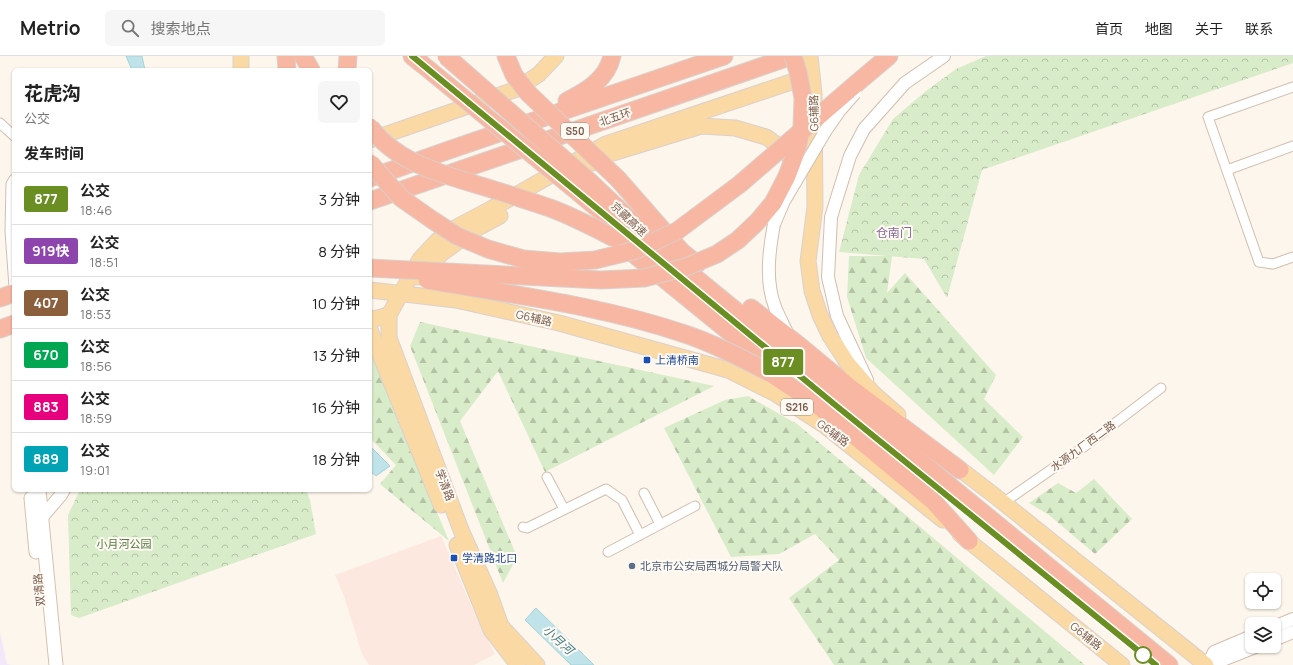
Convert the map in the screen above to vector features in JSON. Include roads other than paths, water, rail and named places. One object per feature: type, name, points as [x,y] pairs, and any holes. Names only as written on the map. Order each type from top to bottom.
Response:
[{"type":"highway","points":[[286,56],[287,68]]},
{"type":"highway","points":[[303,56],[310,68]]},
{"type":"highway","points":[[347,68],[348,56]]},
{"type":"highway","name":"京藏高速","points":[[446,56],[584,188],[834,404],[1156,665]]},
{"type":"highway","points":[[506,56],[514,75],[528,93],[618,179],[682,252],[848,386],[960,470]]},
{"type":"highway","points":[[449,150],[560,104],[584,92],[597,83],[606,71],[612,56]]},
{"type":"highway","name":"北五环","points":[[372,177],[724,56]]},
{"type":"highway","points":[[372,165],[401,198],[457,236],[488,249],[523,259],[560,262],[595,260],[636,250],[677,231],[740,184],[860,85],[889,56]]},
{"type":"highway","points":[[372,269],[601,280],[644,278],[686,267],[716,254],[738,240],[757,222],[773,203],[787,176],[796,152],[802,126],[803,98],[798,72],[788,57]]},
{"type":"highway","name":"北五环","points":[[372,200],[788,57]]},
{"type":"highway","name":"京藏高速","points":[[417,60],[584,188],[676,262],[1169,665]]},
{"type":"highway","points":[[372,129],[389,147],[414,162],[442,174],[551,209],[583,222],[614,238],[695,303],[933,501],[969,541]]},
{"type":"highway","points":[[372,269],[527,297],[651,323],[689,335],[728,351],[770,374],[815,403]]},
{"type":"highway","points":[[0,298],[12,294]]},
{"type":"highway","points":[[0,309],[12,305]]},
{"type":"highway","points":[[0,329],[12,325]]},
{"type":"main road","points":[[241,56],[241,68]]},
{"type":"main road","points":[[372,139],[517,89],[539,74],[556,56]]},
{"type":"main road","name":"G6辅路","points":[[810,56],[814,94],[815,207],[808,261],[812,291],[820,315],[830,336],[848,364],[874,394],[960,470],[1208,665]]},
{"type":"main road","name":"学清路","points":[[537,665],[502,626],[461,530],[389,338],[389,315],[420,259],[437,241],[455,228],[606,144],[812,75]]},
{"type":"main road","points":[[400,294],[441,254],[474,230],[606,155],[701,126],[735,128],[766,137],[784,150],[799,167],[808,185],[815,207]]},
{"type":"main road","name":"G6辅路","points":[[372,290],[456,300],[559,323],[728,370],[776,394],[824,425],[1122,665]]},
{"type":"main road","points":[[372,318],[389,315]]},
{"type":"main road","name":"学清路","points":[[372,335],[492,630],[518,665]]},
{"type":"main road","points":[[30,492],[37,523]]},
{"type":"main road","points":[[37,523],[39,492]]},
{"type":"main road","name":"双清路","points":[[37,523],[47,665]]},
{"type":"main road","name":"双清路","points":[[37,523],[56,665]]},
{"type":"street","points":[[790,338],[774,306],[769,280],[769,252],[774,224],[784,201],[826,130],[840,110],[860,85],[898,56]]},
{"type":"street","points":[[874,394],[836,316],[828,277],[831,217],[850,156],[864,129],[905,83],[944,56]]},
{"type":"street","points":[[1293,87],[1208,117],[1259,262],[1273,264],[1293,257]]},
{"type":"street","points":[[0,123],[12,134]]},
{"type":"street","points":[[1227,170],[1293,146]]},
{"type":"street","points":[[12,182],[10,231],[12,259]]},
{"type":"street","name":"水源九厂西二路","points":[[1003,503],[1085,446],[1161,388]]},
{"type":"street","points":[[548,477],[564,509]]},
{"type":"street","points":[[523,527],[527,528],[606,489],[622,500],[640,534]]},
{"type":"street","points":[[37,523],[62,492]]},
{"type":"street","points":[[644,493],[660,524]]},
{"type":"street","points":[[608,552],[695,506]]},
{"type":"street","points":[[1281,624],[1293,619]]},
{"type":"street","points":[[1281,637],[1293,632]]},
{"type":"street","points":[[1208,665],[1214,652],[1245,639]]},
{"type":"street","points":[[1208,665],[1245,651]]},
{"type":"water","points":[[126,56],[142,56],[145,68],[131,68]]},
{"type":"water","points":[[372,448],[390,466],[376,476],[372,473]]},
{"type":"water","name":"小月河","points":[[536,608],[594,665],[571,665],[525,620]]},
{"type":"place","name":"上清桥南","points":[[647,360]]},
{"type":"place","name":"学清路北口","points":[[454,558]]},
{"type":"place","name":"北京市公安局西城分局警犬队","points":[[632,566]]},
{"type":"district","name":"仓南门","points":[[894,233]]},
{"type":"park label","name":"小月河公园","points":[[124,544]]}]
